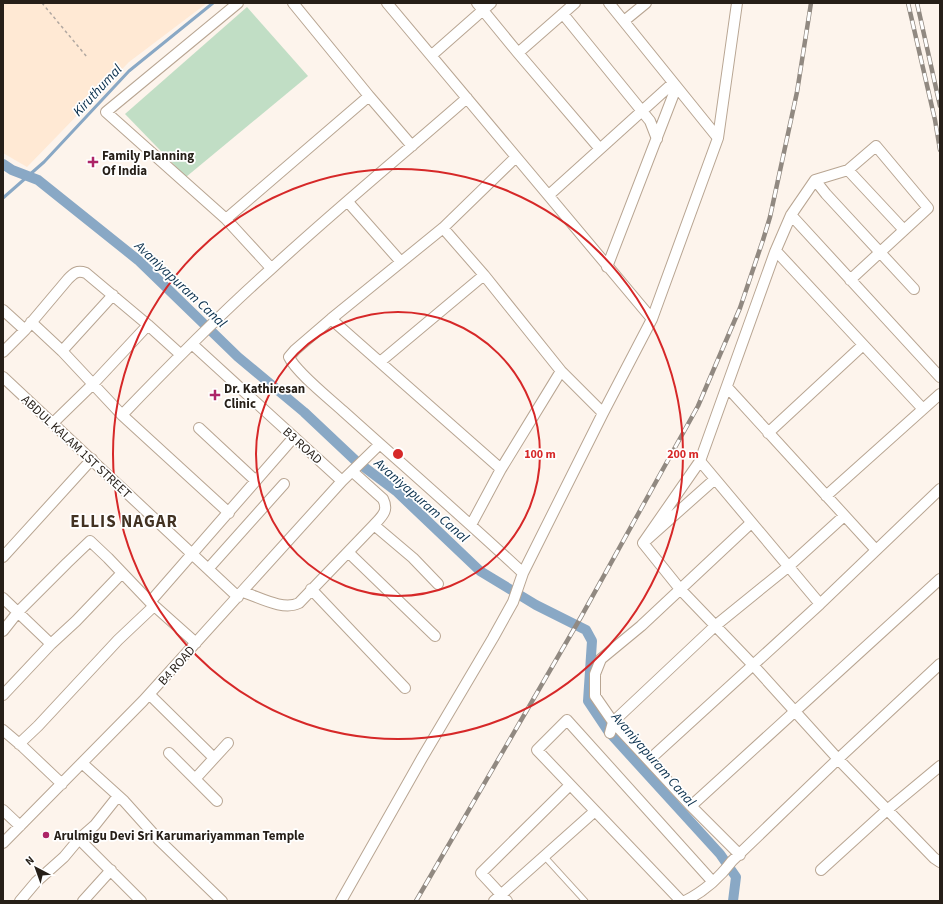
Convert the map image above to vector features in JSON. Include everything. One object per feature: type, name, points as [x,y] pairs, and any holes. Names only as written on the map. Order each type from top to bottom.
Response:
[{"type":"street","points":[[238,3],[106,112],[226,218],[271,268]]},
{"type":"street","points":[[293,3],[412,146]]},
{"type":"street","points":[[387,3],[652,319]]},
{"type":"street","points":[[432,55],[480,7],[491,3]]},
{"type":"street","points":[[518,53],[575,3]]},
{"type":"street","points":[[609,3],[718,138]]},
{"type":"street","points":[[624,21],[646,3]]},
{"type":"street","points":[[341,901],[513,602],[523,573],[652,319],[718,138],[737,3]]},
{"type":"street","points":[[480,7],[600,149]]},
{"type":"street","points":[[563,14],[650,121],[657,139]]},
{"type":"street","points":[[549,195],[642,112],[675,86]]},
{"type":"street","points":[[607,267],[657,139],[675,86]]},
{"type":"street","points":[[226,218],[369,96]]},
{"type":"street","points":[[122,415],[180,354],[271,268],[467,98]]},
{"type":"street","points":[[643,543],[700,461],[775,252],[791,215],[815,180],[848,170],[876,146],[928,208],[850,280]]},
{"type":"street","points":[[516,157],[443,228],[331,319],[289,357],[311,382],[472,525],[523,573]]},
{"type":"street","points":[[848,170],[904,230]]},
{"type":"street","points":[[815,180],[914,288]]},
{"type":"street","points":[[348,202],[401,262]]},
{"type":"street","points":[[791,215],[940,377]]},
{"type":"street","points":[[443,228],[484,275],[561,371],[603,414]]},
{"type":"street","points":[[776,250],[923,410]]},
{"type":"street","points":[[3,352],[28,326],[68,279],[76,272],[81,271],[86,273],[180,354]]},
{"type":"street","points":[[380,362],[484,275]]},
{"type":"street","points":[[62,351],[112,295]]},
{"type":"street","points":[[3,310],[62,351],[122,415],[229,512]]},
{"type":"street","points":[[331,319],[501,469]]},
{"type":"street","points":[[53,423],[148,325]]},
{"type":"street","name":"B3 ROAD","points":[[192,344],[342,481]]},
{"type":"street","points":[[768,433],[863,345]]},
{"type":"street","points":[[472,525],[501,469],[561,371]]},
{"type":"street","name":"ABDUL KALAM 1ST STREET","points":[[3,377],[208,569],[240,594]]},
{"type":"street","points":[[727,387],[876,550]]},
{"type":"street","points":[[826,496],[940,394]]},
{"type":"street","points":[[199,428],[256,481]]},
{"type":"street","points":[[20,744],[152,604],[294,437]]},
{"type":"street","name":"B4 ROAD","points":[[3,843],[150,694],[342,481],[354,471],[380,444]]},
{"type":"street","points":[[3,556],[92,460]]},
{"type":"street","points":[[700,461],[820,604]]},
{"type":"street","points":[[240,594],[283,606],[292,606],[299,602],[374,525],[386,510],[386,505],[383,499],[354,471]]},
{"type":"street","points":[[643,543],[715,479]]},
{"type":"street","points":[[208,569],[284,484]]},
{"type":"street","points":[[650,760],[820,604],[940,489]]},
{"type":"street","points":[[610,733],[614,722],[716,626],[789,566],[844,516]]},
{"type":"street","points":[[736,858],[650,760],[614,722],[595,696],[595,674],[601,659],[640,626],[751,523]]},
{"type":"street","points":[[374,525],[413,558],[438,584]]},
{"type":"street","points":[[3,631],[18,612],[90,542],[152,604],[196,643]]},
{"type":"street","points":[[643,543],[680,589],[753,665],[838,759],[934,858],[940,862]]},
{"type":"street","points":[[348,552],[435,636]]},
{"type":"street","points":[[3,695],[50,644],[122,573]]},
{"type":"street","points":[[691,806],[940,579]]},
{"type":"street","points":[[113,581],[129,581]]},
{"type":"street","points":[[311,590],[405,688]]},
{"type":"street","points":[[3,598],[50,644]]},
{"type":"street","points":[[692,900],[725,871],[736,858],[838,759],[940,664]]},
{"type":"street","points":[[150,694],[214,758]]},
{"type":"street","points":[[681,901],[537,750],[567,720],[712,881]]},
{"type":"street","points":[[3,730],[62,784]]},
{"type":"street","points":[[195,779],[228,743]]},
{"type":"street","points":[[169,753],[217,801]]},
{"type":"street","points":[[82,763],[124,800],[159,840],[222,901]]},
{"type":"street","points":[[821,870],[887,810],[940,766]]},
{"type":"street","points":[[570,785],[481,873],[500,899],[544,856],[595,811]]},
{"type":"street","points":[[20,901],[36,882],[64,857],[79,839],[95,825],[118,796]]},
{"type":"street","points":[[3,810],[20,826]]},
{"type":"street","points":[[79,839],[142,901]]},
{"type":"street","points":[[83,901],[111,870]]},
{"type":"lane","points":[[544,856],[585,901]]},
{"type":"path","points":[[42,3],[87,58]]},
{"type":"shaded area","points":[[3,3],[207,3],[129,62],[27,167],[3,153]]},
{"type":"green space","points":[[247,7],[308,76],[186,177],[125,114]]},
{"type":"waterway","name":"Kiruthumal","points":[[3,198],[44,162],[129,71],[213,3]]},
{"type":"waterway","name":"Avaniyapuram Canal","points":[[3,164],[12,170],[38,180],[138,260],[238,357],[304,412],[356,461],[396,491],[480,571],[536,605],[586,630],[592,641],[588,701],[608,731],[720,854],[736,877],[733,901]]},
{"type":"railway","points":[[416,901],[581,617],[698,406],[740,308],[770,217],[797,92],[811,3]]},
{"type":"railway","points":[[908,3],[935,120],[940,150]]},
{"type":"railway","points":[[917,3],[940,106]]},
{"type":"place","name":"Family Planning Of India","points":[[93,162]]},
{"type":"place","name":"Dr. Kathiresan Clinic","points":[[215,395]]},
{"type":"place","name":"Arulmigu Devi Sri Karumariyamman Temple","points":[[46,835]]},
{"type":"district","name":"ELLIS NAGAR","points":[[124,521]]}]
